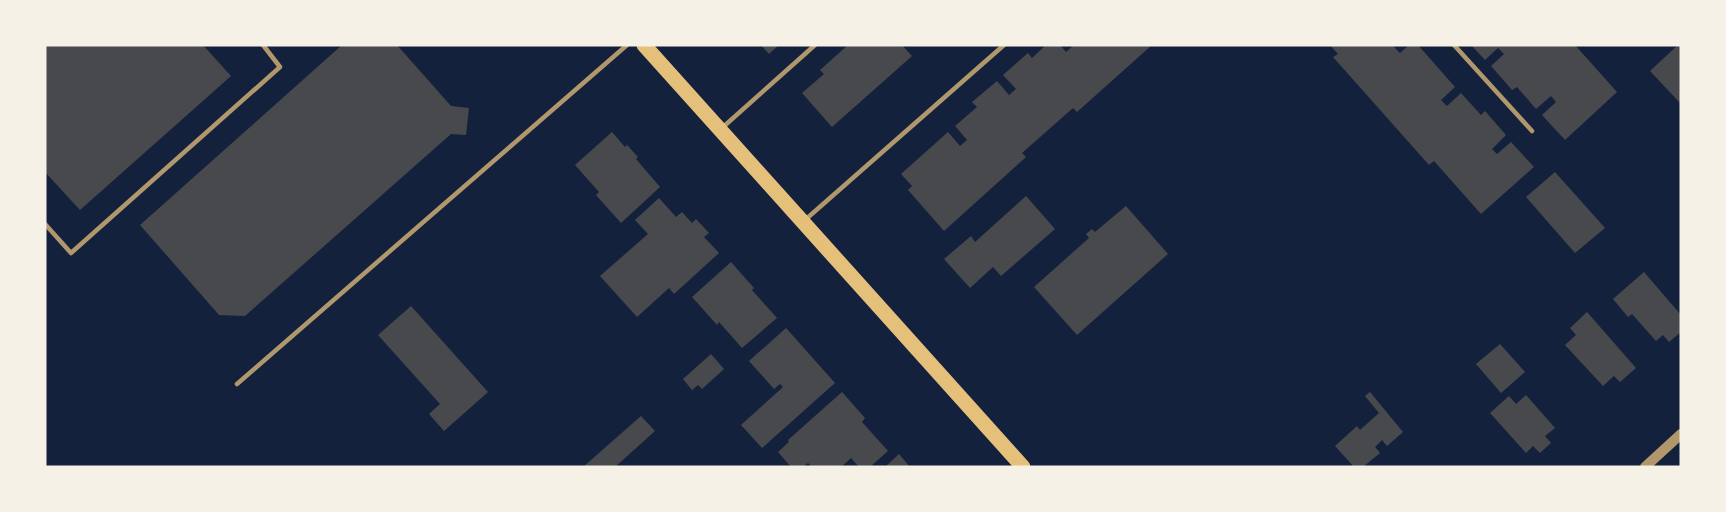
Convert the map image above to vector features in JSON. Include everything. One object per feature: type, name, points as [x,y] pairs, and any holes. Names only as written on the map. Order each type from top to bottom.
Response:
[{"type":"main road","points":[[644,45],[1023,467]]},
{"type":"street","points":[[1645,467],[1681,435]]},
{"type":"lane","points":[[45,224],[71,253],[280,67],[263,45]]},
{"type":"lane","points":[[237,384],[627,45]]},
{"type":"lane","points":[[720,129],[815,45]]},
{"type":"lane","points":[[803,222],[1004,45]]},
{"type":"lane","points":[[1454,45],[1532,131]]},
{"type":"building","points":[[45,45],[203,45],[231,76],[80,210],[45,172]]},
{"type":"building","points":[[342,45],[397,45],[451,106],[469,108],[466,135],[451,134],[245,316],[219,315],[140,225]]},
{"type":"building","points":[[761,45],[779,45],[769,54]]},
{"type":"building","points":[[848,45],[902,45],[912,56],[832,127],[802,93],[824,74],[820,70]]},
{"type":"building","points":[[1046,45],[1060,45],[1066,52],[1074,45],[1152,45],[1077,112],[1073,108],[1022,153],[1026,157],[944,231],[908,190],[912,186],[901,174],[948,132],[960,146],[967,140],[955,126],[977,107],[972,102],[997,81],[1009,95],[1016,89],[1003,75],[1028,53],[1032,58]]},
{"type":"building","points":[[1330,45],[1396,45],[1394,47],[1400,53],[1409,45],[1418,45],[1455,87],[1441,100],[1447,106],[1461,93],[1481,115],[1485,111],[1506,135],[1492,149],[1497,154],[1511,142],[1534,167],[1481,214],[1434,161],[1429,165],[1333,57],[1338,54]]},
{"type":"building","points":[[1471,45],[1575,45],[1617,92],[1565,140],[1542,115],[1556,102],[1551,96],[1536,109],[1517,87],[1512,90],[1491,66],[1504,54],[1498,48],[1485,60]]},
{"type":"building","points":[[1678,45],[1681,45],[1681,104],[1650,71]]},
{"type":"building","points":[[612,132],[625,147],[627,145],[638,157],[636,159],[660,187],[621,223],[596,195],[599,192],[575,165]]},
{"type":"building","points":[[1555,172],[1605,228],[1575,253],[1526,197]]},
{"type":"building","points":[[1026,196],[1055,229],[1001,276],[993,267],[970,288],[944,259],[971,236],[975,242]]},
{"type":"building","points":[[659,198],[676,217],[682,212],[692,223],[696,219],[709,233],[704,237],[719,253],[674,294],[669,288],[637,317],[600,276],[648,234],[635,220]]},
{"type":"building","points":[[1126,206],[1168,254],[1077,335],[1034,287],[1089,238],[1086,234],[1092,229],[1095,232]]},
{"type":"building","points":[[731,262],[777,318],[742,348],[692,297]]},
{"type":"building","points":[[1644,272],[1681,315],[1681,332],[1669,342],[1663,335],[1656,341],[1632,314],[1628,317],[1613,299]]},
{"type":"building","points":[[411,306],[488,392],[444,431],[429,414],[440,404],[378,335]]},
{"type":"building","points":[[1587,312],[1636,368],[1620,382],[1614,376],[1603,386],[1565,345],[1576,335],[1570,328]]},
{"type":"building","points":[[786,328],[835,383],[762,448],[741,425],[783,387],[780,384],[774,389],[749,361]]},
{"type":"building","points":[[1500,344],[1525,372],[1501,393],[1476,364]]},
{"type":"building","points":[[711,354],[724,369],[702,389],[698,385],[692,390],[683,379]]},
{"type":"building","points":[[842,392],[865,418],[862,422],[888,451],[870,467],[859,467],[851,458],[841,467],[812,467],[808,463],[803,467],[791,467],[778,452],[789,442],[788,440]]},
{"type":"building","points":[[1370,392],[1403,432],[1387,446],[1382,440],[1375,447],[1380,453],[1363,467],[1354,467],[1335,446],[1357,426],[1360,430],[1379,413],[1365,396]]},
{"type":"building","points":[[1526,395],[1555,428],[1545,436],[1551,443],[1540,453],[1533,446],[1526,453],[1490,413],[1509,396],[1516,404]]},
{"type":"building","points":[[641,416],[655,431],[615,467],[583,467]]},
{"type":"building","points":[[899,454],[910,467],[885,467]]}]
